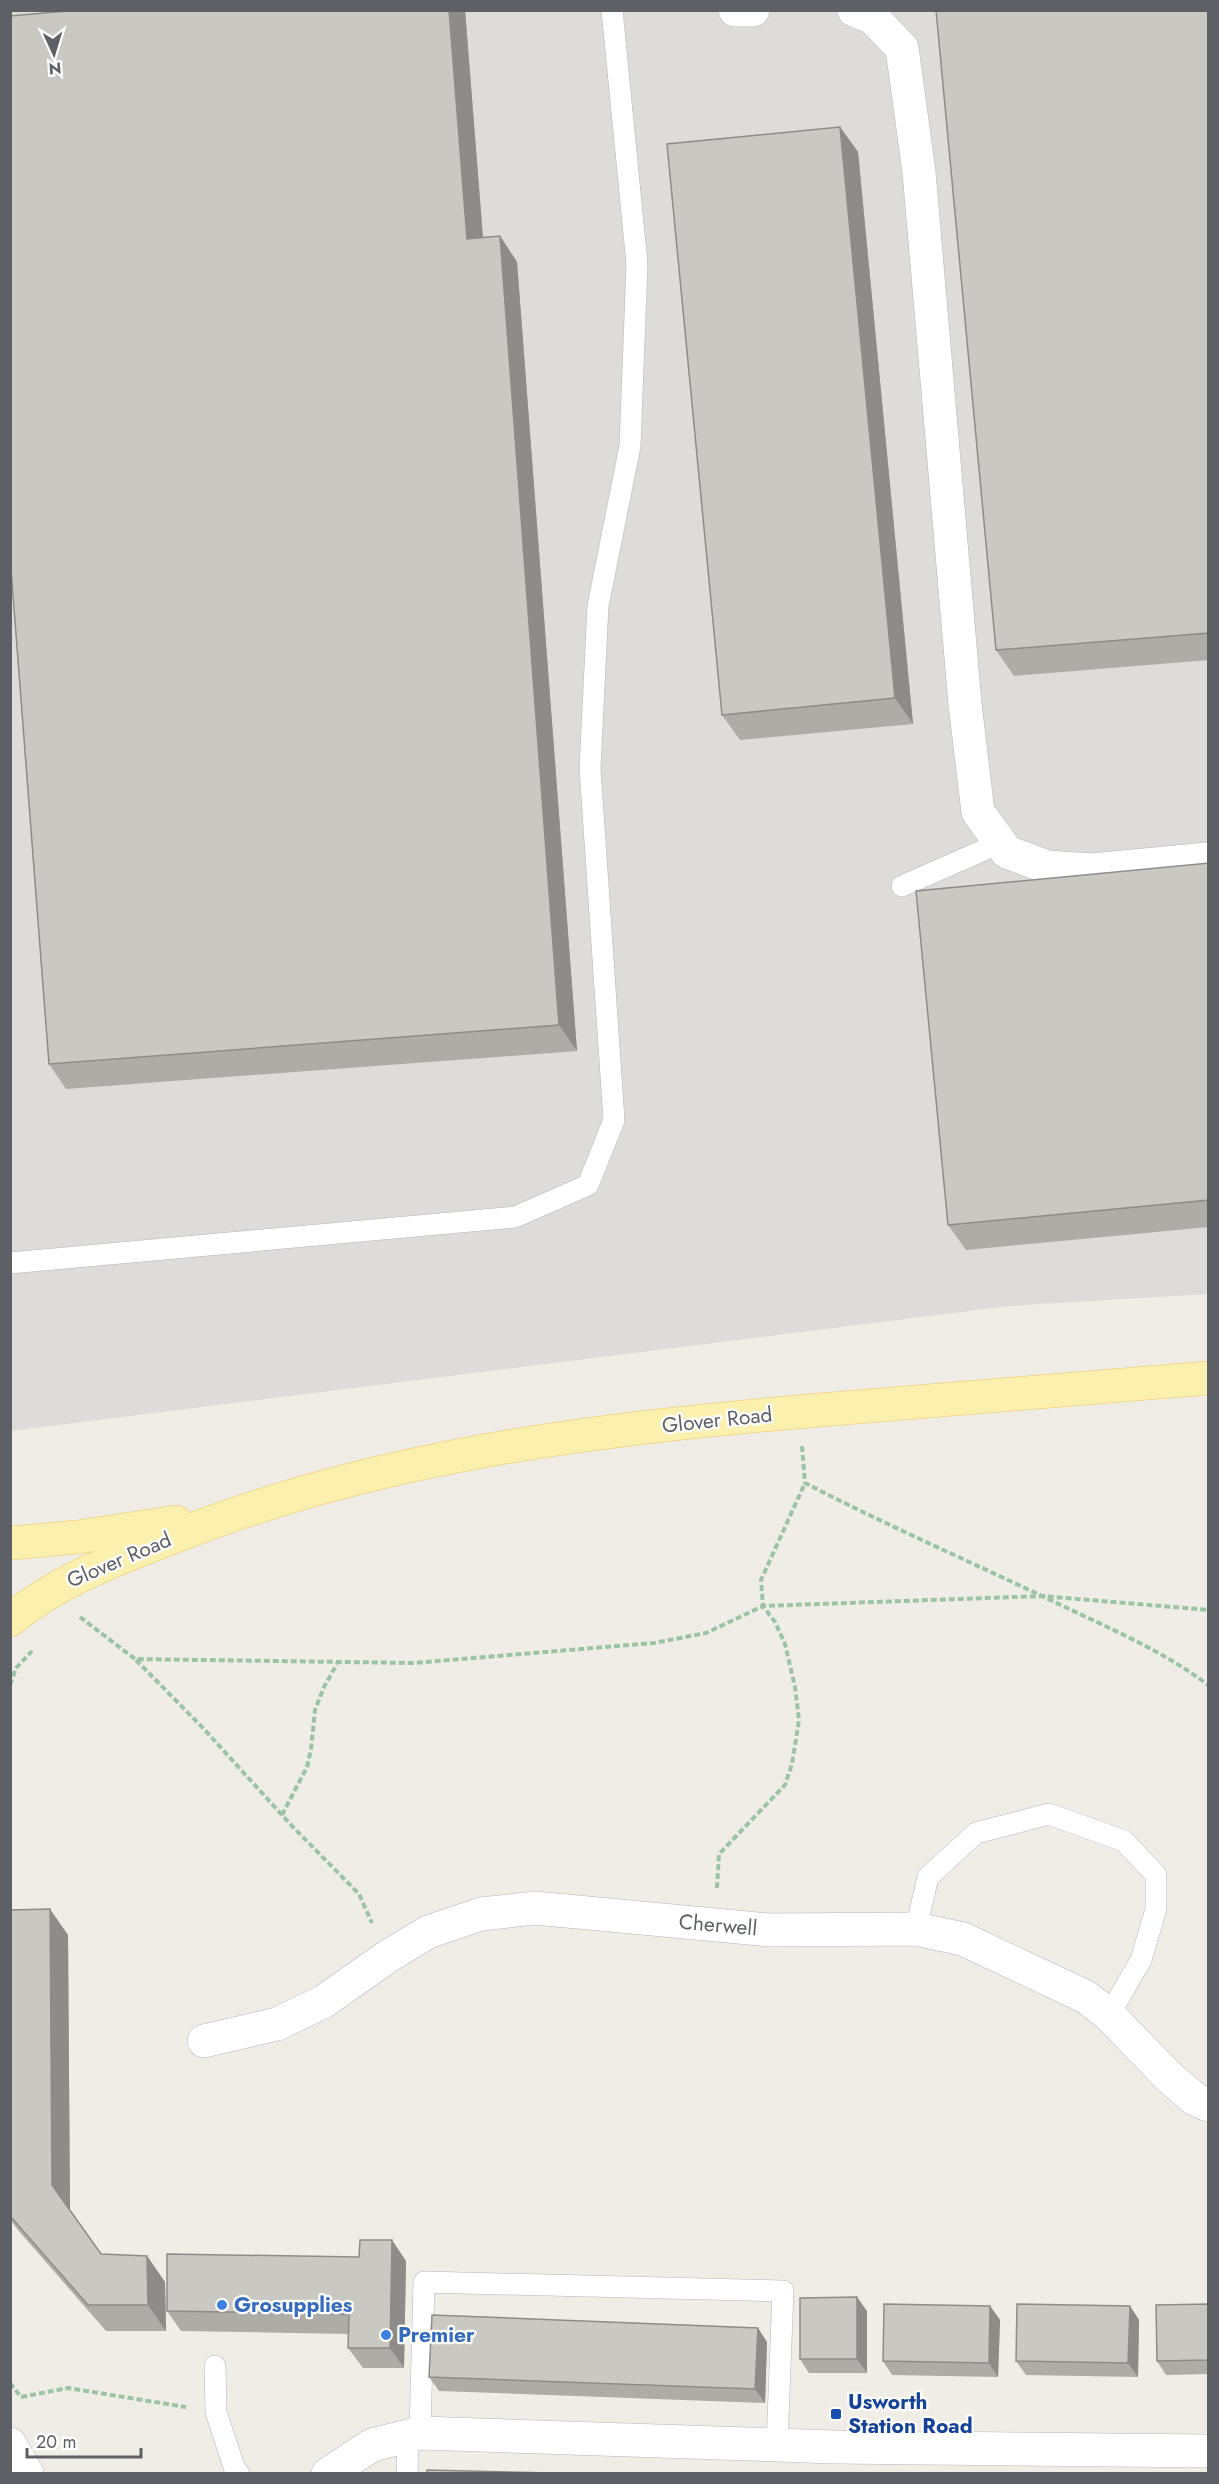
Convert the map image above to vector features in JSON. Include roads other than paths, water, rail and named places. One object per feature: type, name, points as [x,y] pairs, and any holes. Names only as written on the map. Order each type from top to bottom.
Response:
[{"type":"main road","name":"Glover Road","points":[[10,1544],[78,1537],[234,1513],[445,1457],[503,1446],[655,1426],[799,1412],[1209,1378]]},
{"type":"main road","name":"Glover Road","points":[[10,1620],[58,1586],[90,1570],[234,1513]]},
{"type":"street","points":[[735,10],[753,10]]},
{"type":"street","points":[[854,10],[872,17],[903,48],[919,172],[965,704],[978,812],[1007,852],[1047,867],[1092,870],[1209,860]]},
{"type":"street","name":"Cherwell","points":[[204,2041],[277,2024],[323,2002],[387,1957],[428,1932],[481,1914],[535,1908],[769,1929],[916,1929],[963,1939],[1086,1997],[1109,2015],[1170,2078],[1195,2099],[1209,2105]]},
{"type":"street","points":[[327,2474],[372,2445],[414,2434],[777,2445],[1209,2451]]},
{"type":"street","points":[[10,2444],[27,2474]]},
{"type":"lane","points":[[10,1263],[515,1217],[588,1185],[614,1120],[590,768],[598,606],[630,446],[638,264],[612,10]]},
{"type":"lane","points":[[902,886],[1000,843]]},
{"type":"lane","points":[[916,1929],[928,1877],[976,1833],[1049,1814],[1124,1841],[1156,1875],[1156,1909],[1141,1960],[1109,2015]]},
{"type":"lane","points":[[408,2474],[414,2434],[424,2282],[783,2291],[777,2445]]},
{"type":"lane","points":[[215,2366],[216,2412],[234,2467],[239,2474]]},
{"type":"place","name":"Grosupplies","points":[[222,2305]]},
{"type":"place","name":"Premier","points":[[386,2335]]},
{"type":"place","name":"Usworth Station Road","points":[[836,2414]]}]
